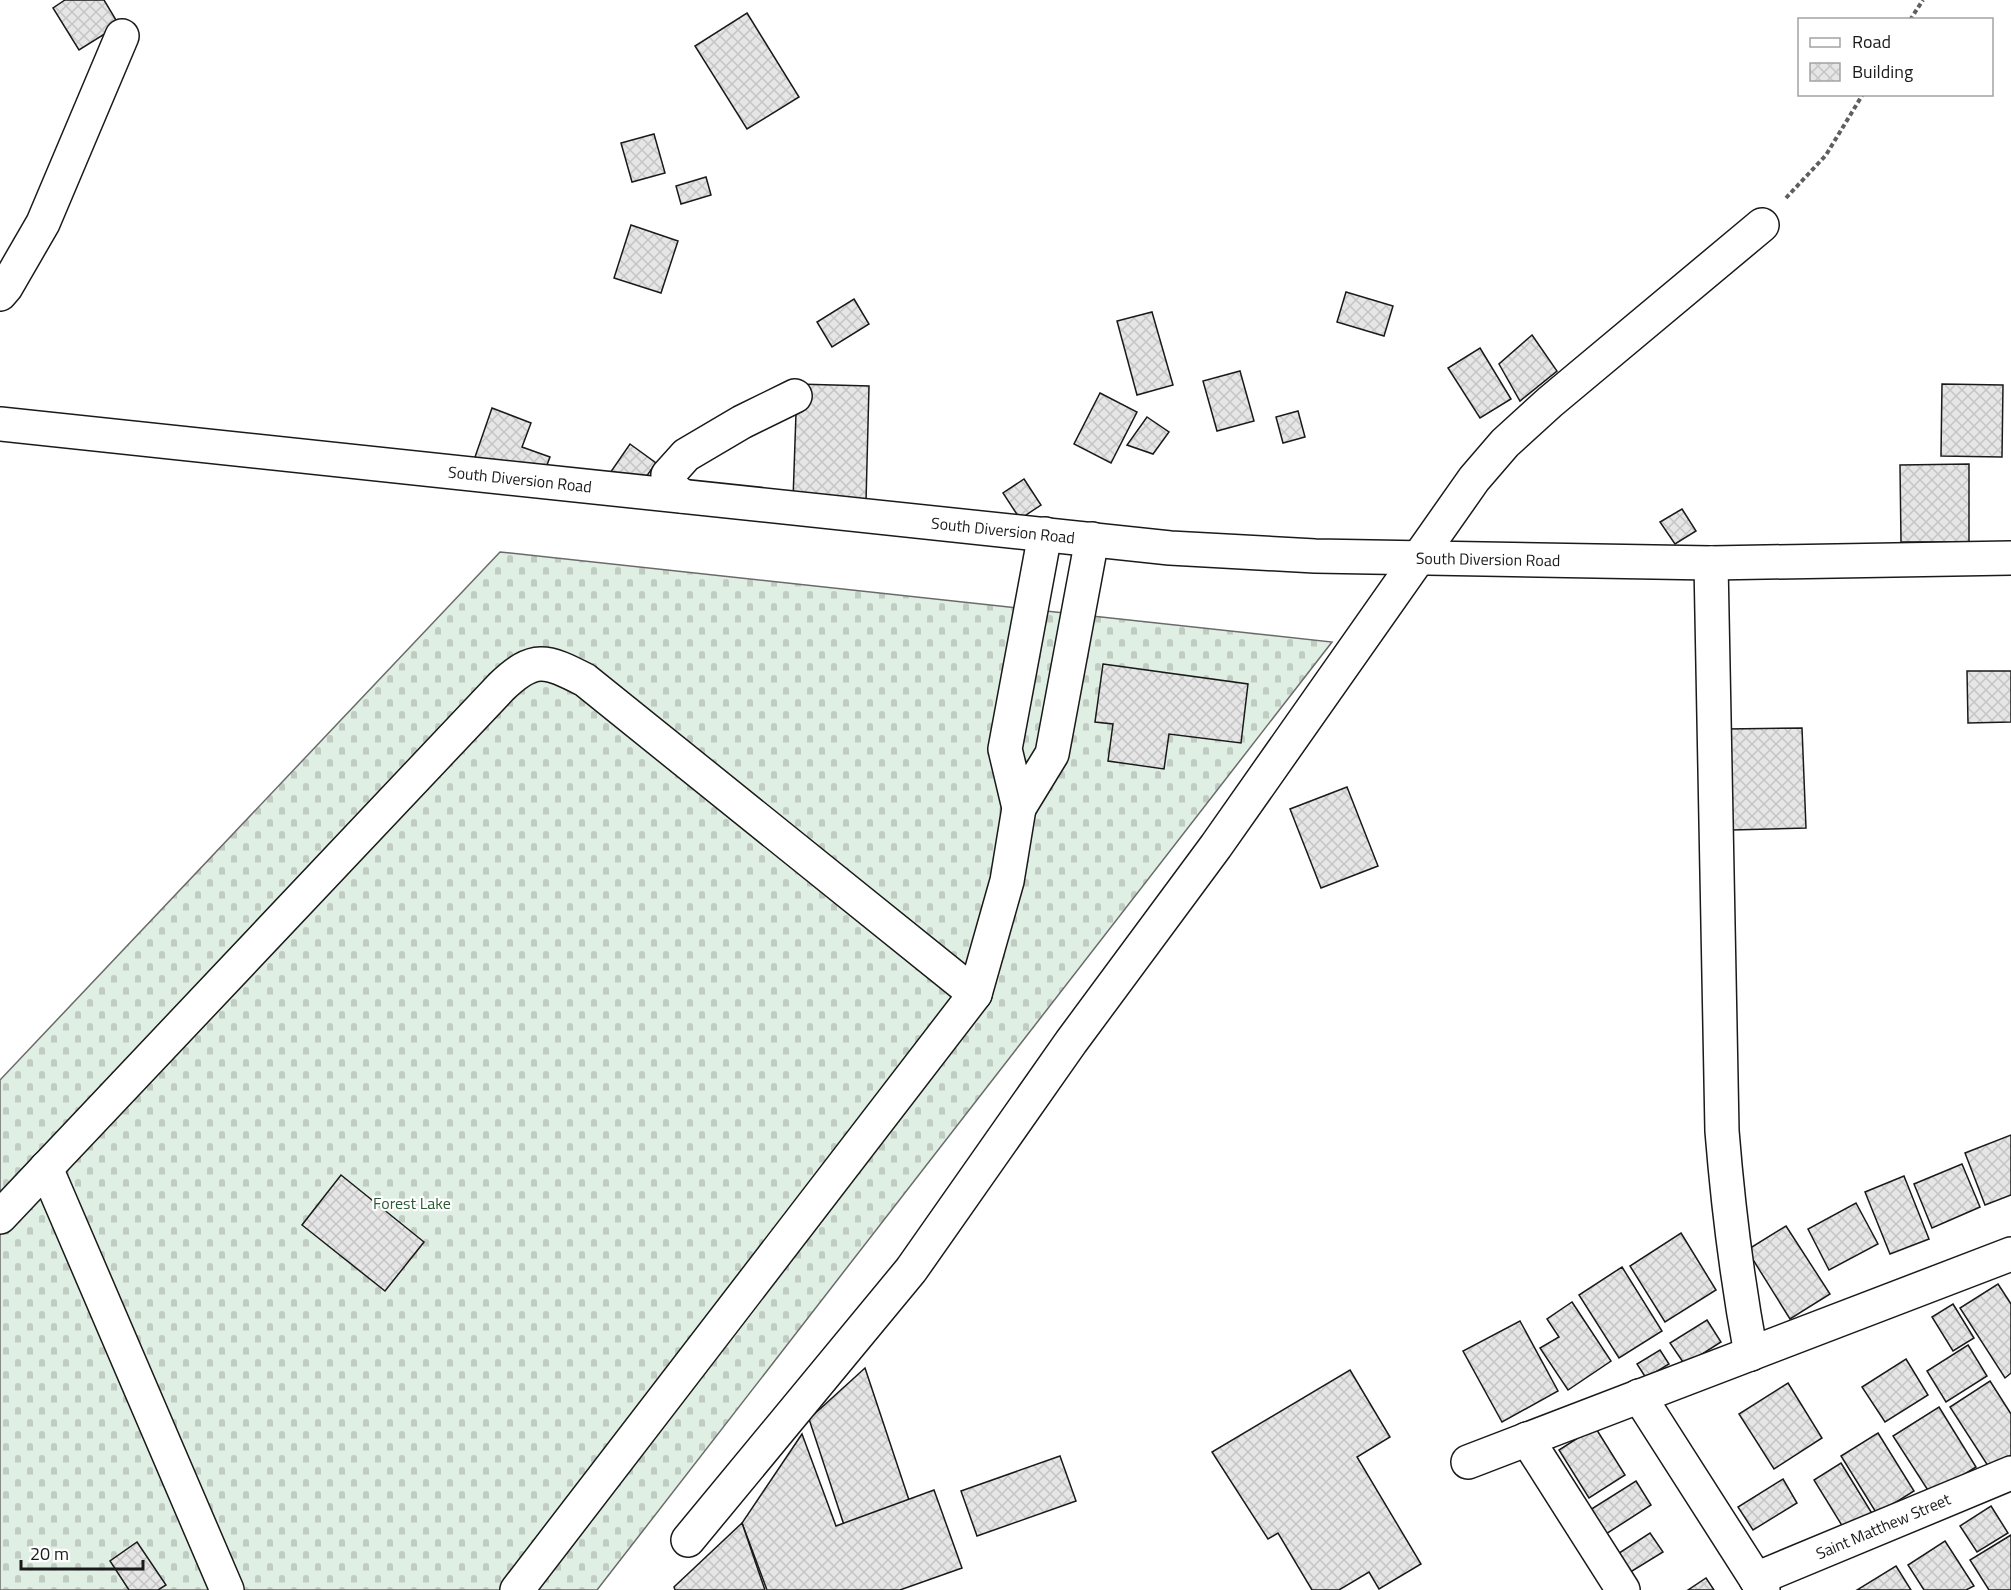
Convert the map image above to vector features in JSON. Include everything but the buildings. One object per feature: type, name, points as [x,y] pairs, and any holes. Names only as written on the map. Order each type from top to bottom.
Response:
[{"type":"street","points":[[0,294],[43,223],[122,36]]},
{"type":"street","points":[[688,1540],[911,1270],[1071,1042],[1216,846],[1474,479],[1505,443],[1550,402],[1762,225]]},
{"type":"street","points":[[682,496],[670,486],[668,475],[686,455],[742,422],[795,396]]},
{"type":"street","name":"South Diversion Road","points":[[0,424],[1193,549],[1315,556],[1711,563],[2011,558]]},
{"type":"street","points":[[517,1590],[975,994],[1007,881],[1019,808],[1005,749],[1045,534]]},
{"type":"street","points":[[1019,808],[1053,754],[1092,539]]},
{"type":"street","points":[[1711,563],[1722,1131],[1729,1210],[1740,1294],[1751,1354]]},
{"type":"street","points":[[0,1217],[501,687],[517,671],[534,664],[557,666],[585,680],[975,994]]},
{"type":"street","points":[[46,1168],[227,1590]]},
{"type":"street","points":[[1468,1462],[2011,1254]]},
{"type":"street","points":[[1639,1396],[1759,1585]]},
{"type":"street","points":[[1527,1439],[1623,1590]]},
{"type":"street","name":"Saint Matthew Street","points":[[1759,1585],[2011,1473]]},
{"type":"path","points":[[1911,18],[1923,0]]},
{"type":"path","points":[[1762,225],[1826,155],[1862,96]]},
{"type":"green space","name":"Forest Lake","points":[[500,552],[1332,642],[597,1590],[0,1590],[0,1080]]}]
